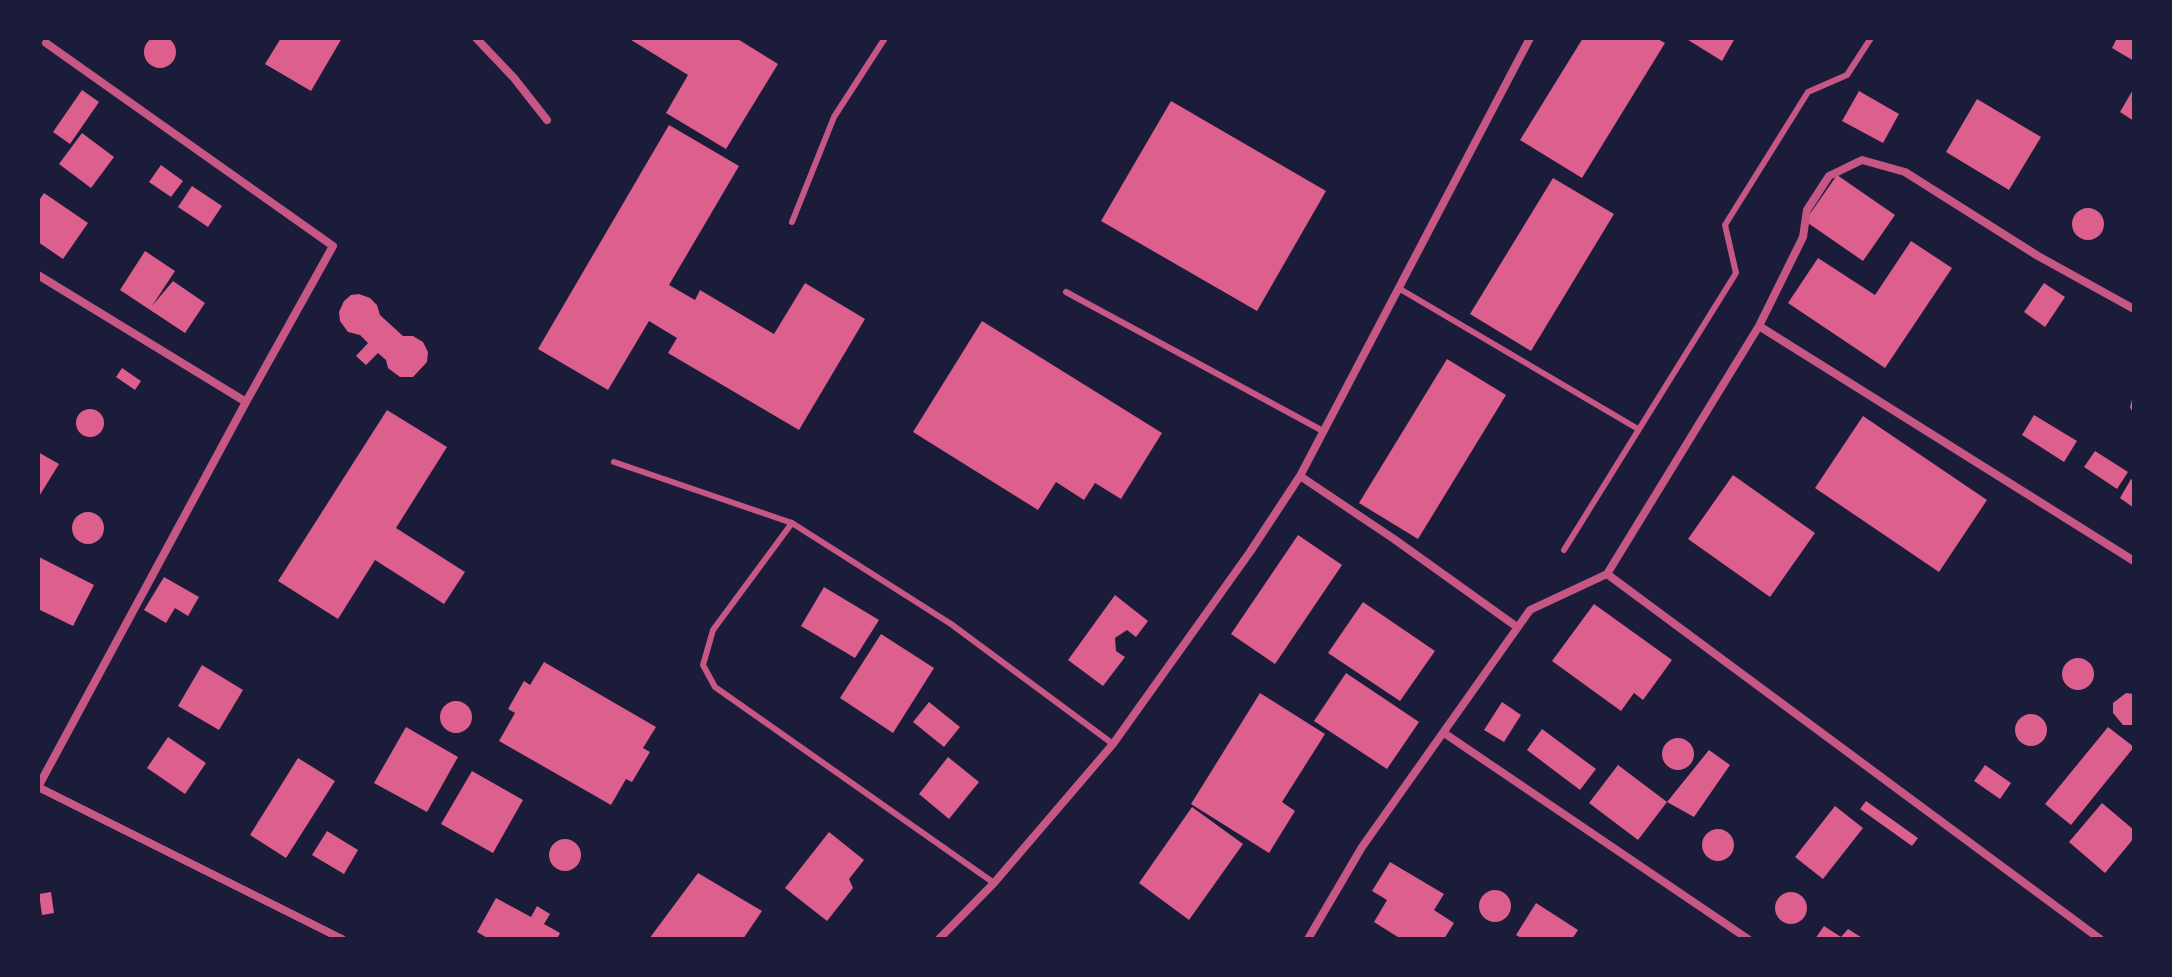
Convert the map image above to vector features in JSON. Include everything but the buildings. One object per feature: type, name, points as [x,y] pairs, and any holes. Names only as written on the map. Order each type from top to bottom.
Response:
[{"type":"street","points":[[476,38],[514,78],[547,120]]},
{"type":"street","points":[[939,939],[994,883],[1113,744],[1209,611],[1300,476],[1530,38]]},
{"type":"street","points":[[46,43],[333,246],[38,787],[342,939]]},
{"type":"street","points":[[1308,939],[1362,847],[1530,610],[1607,574],[1759,326],[1803,237],[1807,210],[1829,176],[1862,160],[1905,172],[2038,256],[2134,309]]},
{"type":"street","points":[[38,275],[246,402]]},
{"type":"street","points":[[1759,326],[2134,561]]},
{"type":"street","points":[[1300,476],[1517,627]]},
{"type":"street","points":[[1607,574],[2100,939]]},
{"type":"street","points":[[1444,733],[1748,939]]},
{"type":"lane","points":[[792,222],[834,117],[885,38]]},
{"type":"lane","points":[[1564,550],[1736,273],[1725,225],[1808,92],[1847,75],[1871,38]]},
{"type":"lane","points":[[1400,289],[1638,429]]},
{"type":"lane","points":[[1066,292],[1323,431]]},
{"type":"lane","points":[[614,462],[792,523],[951,624],[1113,744]]},
{"type":"lane","points":[[792,523],[713,630],[703,665],[715,687],[994,883]]}]
